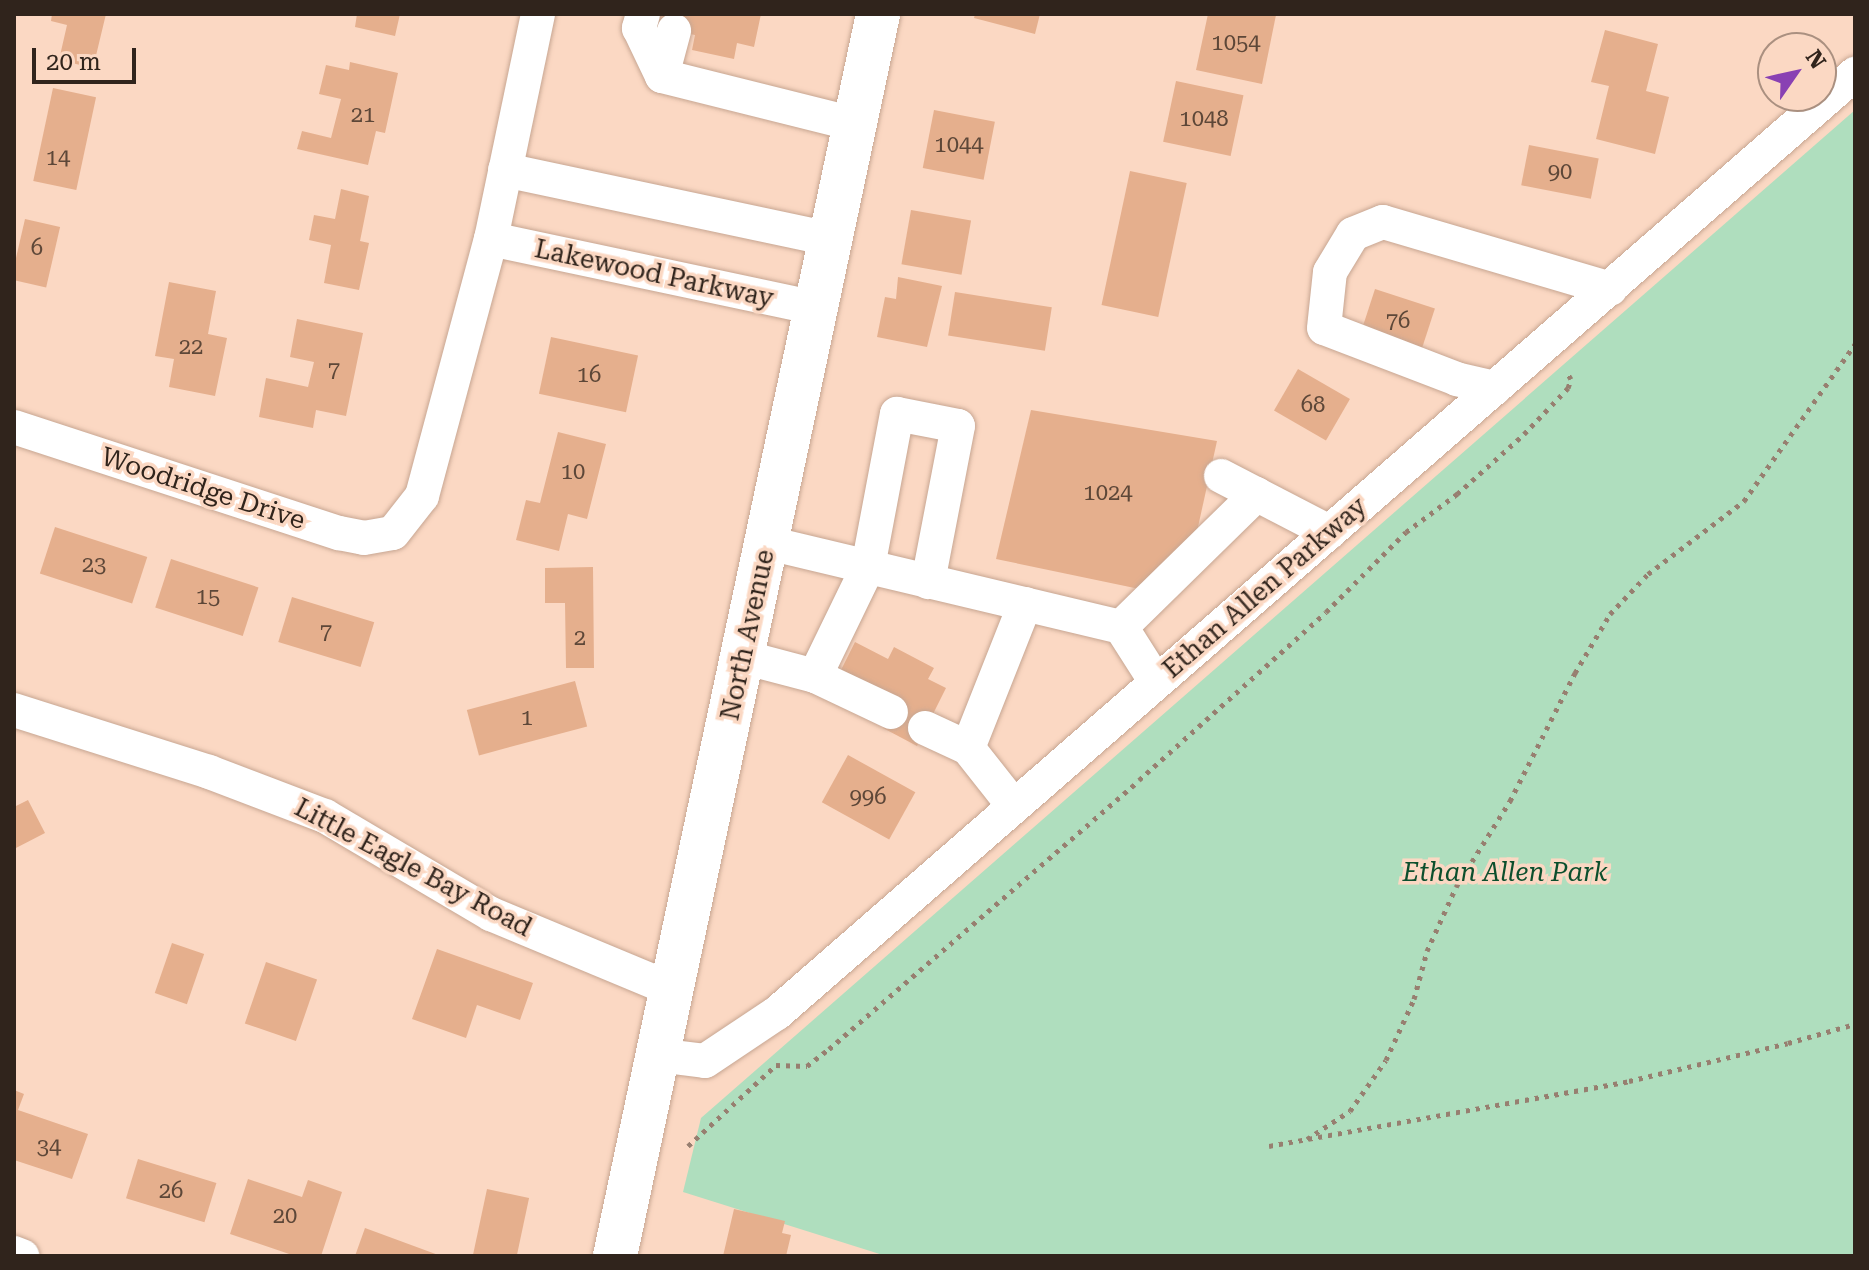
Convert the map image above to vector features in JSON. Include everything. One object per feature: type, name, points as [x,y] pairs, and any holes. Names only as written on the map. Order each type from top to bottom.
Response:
[{"type":"main road","name":"North Avenue","points":[[615,1256],[878,14]]},
{"type":"street","points":[[491,239],[538,14]]},
{"type":"street","points":[[643,14],[639,28],[662,76]]},
{"type":"street","points":[[662,76],[674,31]]},
{"type":"street","name":"Ethan Allen Parkway","points":[[657,1055],[705,1061],[777,1013],[1855,74]]},
{"type":"street","points":[[662,76],[854,124]]},
{"type":"street","points":[[505,170],[831,239]]},
{"type":"street","points":[[1495,388],[1457,379],[1324,328],[1330,272],[1353,234],[1383,222],[1610,289]]},
{"type":"street","name":"Lakewood Parkway","points":[[491,239],[817,308]]},
{"type":"street","name":"Woodridge Drive","points":[[14,427],[339,533],[364,538],[393,533],[422,496],[491,239]]},
{"type":"street","points":[[815,676],[868,567],[897,414],[958,426],[928,582]]},
{"type":"street","points":[[1221,476],[1329,532]]},
{"type":"street","points":[[1121,627],[1257,494]]},
{"type":"street","points":[[768,543],[1121,627],[1156,682]]},
{"type":"street","points":[[968,748],[1025,604]]},
{"type":"street","points":[[743,657],[815,676],[891,712]]},
{"type":"street","name":"Little Eagle Bay Road","points":[[14,710],[209,772],[325,816],[491,914],[671,989]]},
{"type":"street","points":[[925,728],[968,748],[1013,805]]},
{"type":"street","points":[[14,1253],[22,1256]]},
{"type":"path","points":[[1307,1139],[1350,1111],[1386,1060],[1414,999],[1427,951],[1456,887],[1510,801],[1575,673],[1610,614],[1648,574],[1744,501],[1855,344]]},
{"type":"path","points":[[688,1146],[776,1065],[807,1066],[829,1049],[1148,772],[1326,612],[1406,532],[1457,494],[1524,434],[1568,388],[1571,379],[1561,363]]},
{"type":"path","points":[[1269,1146],[1629,1081],[1855,1024]]},
{"type":"green space","name":"Ethan Allen Park","points":[[1855,110],[1855,1256],[886,1256],[683,1192],[701,1118]]},
{"type":"building","points":[[52,14],[106,14],[93,68],[59,60],[67,25],[51,21]]},
{"type":"building","points":[[357,14],[400,14],[395,36],[355,27]]},
{"type":"building","points":[[663,14],[761,14],[754,47],[737,43],[734,59],[692,50],[695,35],[660,28]]},
{"type":"building","points":[[975,14],[1040,14],[1035,34],[974,18]]},
{"type":"building","points":[[1208,14],[1276,15],[1262,84],[1196,70]]},
{"type":"building","points":[[1605,30],[1658,44],[1646,91],[1669,97],[1655,154],[1596,139],[1609,86],[1591,82]]},
{"type":"building","points":[[350,62],[398,73],[385,133],[376,131],[368,165],[297,149],[302,131],[331,138],[341,99],[319,94],[326,65],[349,70]]},
{"type":"building","points":[[1176,81],[1243,95],[1231,156],[1163,142]]},
{"type":"building","points":[[53,88],[96,97],[76,190],[33,181]]},
{"type":"building","points":[[934,110],[995,122],[984,180],[923,168]]},
{"type":"building","points":[[1529,145],[1599,159],[1591,199],[1521,185]]},
{"type":"building","points":[[1130,171],[1187,183],[1158,317],[1102,305]]},
{"type":"building","points":[[341,189],[369,196],[360,241],[369,243],[359,290],[324,283],[331,245],[309,240],[314,215],[335,219]]},
{"type":"building","points":[[911,210],[971,221],[962,275],[901,264]]},
{"type":"building","points":[[25,219],[60,227],[46,288],[14,280]]},
{"type":"building","points":[[898,277],[942,286],[927,347],[877,337],[885,297],[896,299]]},
{"type":"building","points":[[169,282],[216,291],[208,334],[227,338],[215,396],[169,387],[174,359],[155,356]]},
{"type":"building","points":[[1375,289],[1435,308],[1421,351],[1361,332]]},
{"type":"building","points":[[955,292],[1052,307],[1045,351],[948,335]]},
{"type":"building","points":[[297,319],[363,333],[346,416],[316,410],[313,428],[259,417],[266,378],[308,387],[314,362],[290,357]]},
{"type":"building","points":[[551,337],[638,356],[626,412],[539,394]]},
{"type":"building","points":[[1298,369],[1350,399],[1326,441],[1274,411]]},
{"type":"building","points":[[1031,410],[1217,441],[1194,545],[1149,591],[996,559]]},
{"type":"building","points":[[558,432],[606,444],[587,519],[568,514],[559,551],[516,540],[526,500],[540,503]]},
{"type":"building","points":[[55,527],[147,557],[132,604],[40,574]]},
{"type":"building","points":[[171,559],[258,587],[243,636],[155,608]]},
{"type":"building","points":[[593,567],[594,668],[566,668],[565,603],[545,603],[545,568]]},
{"type":"building","points":[[292,597],[374,622],[361,667],[278,642]]},
{"type":"building","points":[[855,642],[888,659],[894,647],[934,668],[928,679],[946,688],[917,746],[883,728],[893,709],[836,680]]},
{"type":"building","points":[[575,681],[587,726],[479,755],[467,710]]},
{"type":"building","points":[[848,755],[915,792],[889,840],[822,802]]},
{"type":"building","points":[[28,800],[45,833],[14,849],[14,807]]},
{"type":"building","points":[[172,943],[204,954],[187,1004],[155,993]]},
{"type":"building","points":[[437,949],[533,983],[520,1020],[477,1005],[466,1038],[412,1019]]},
{"type":"building","points":[[266,962],[317,980],[296,1041],[245,1023]]},
{"type":"building","points":[[14,1090],[24,1094],[18,1110],[88,1134],[72,1179],[14,1160]]},
{"type":"building","points":[[138,1159],[216,1183],[204,1222],[126,1198]]},
{"type":"building","points":[[248,1179],[302,1197],[308,1180],[342,1192],[321,1256],[295,1256],[230,1234]]},
{"type":"building","points":[[487,1189],[529,1198],[517,1256],[473,1256]]},
{"type":"building","points":[[734,1209],[785,1221],[782,1233],[791,1235],[786,1256],[723,1256]]},
{"type":"building","points":[[365,1228],[441,1256],[355,1256]]}]
